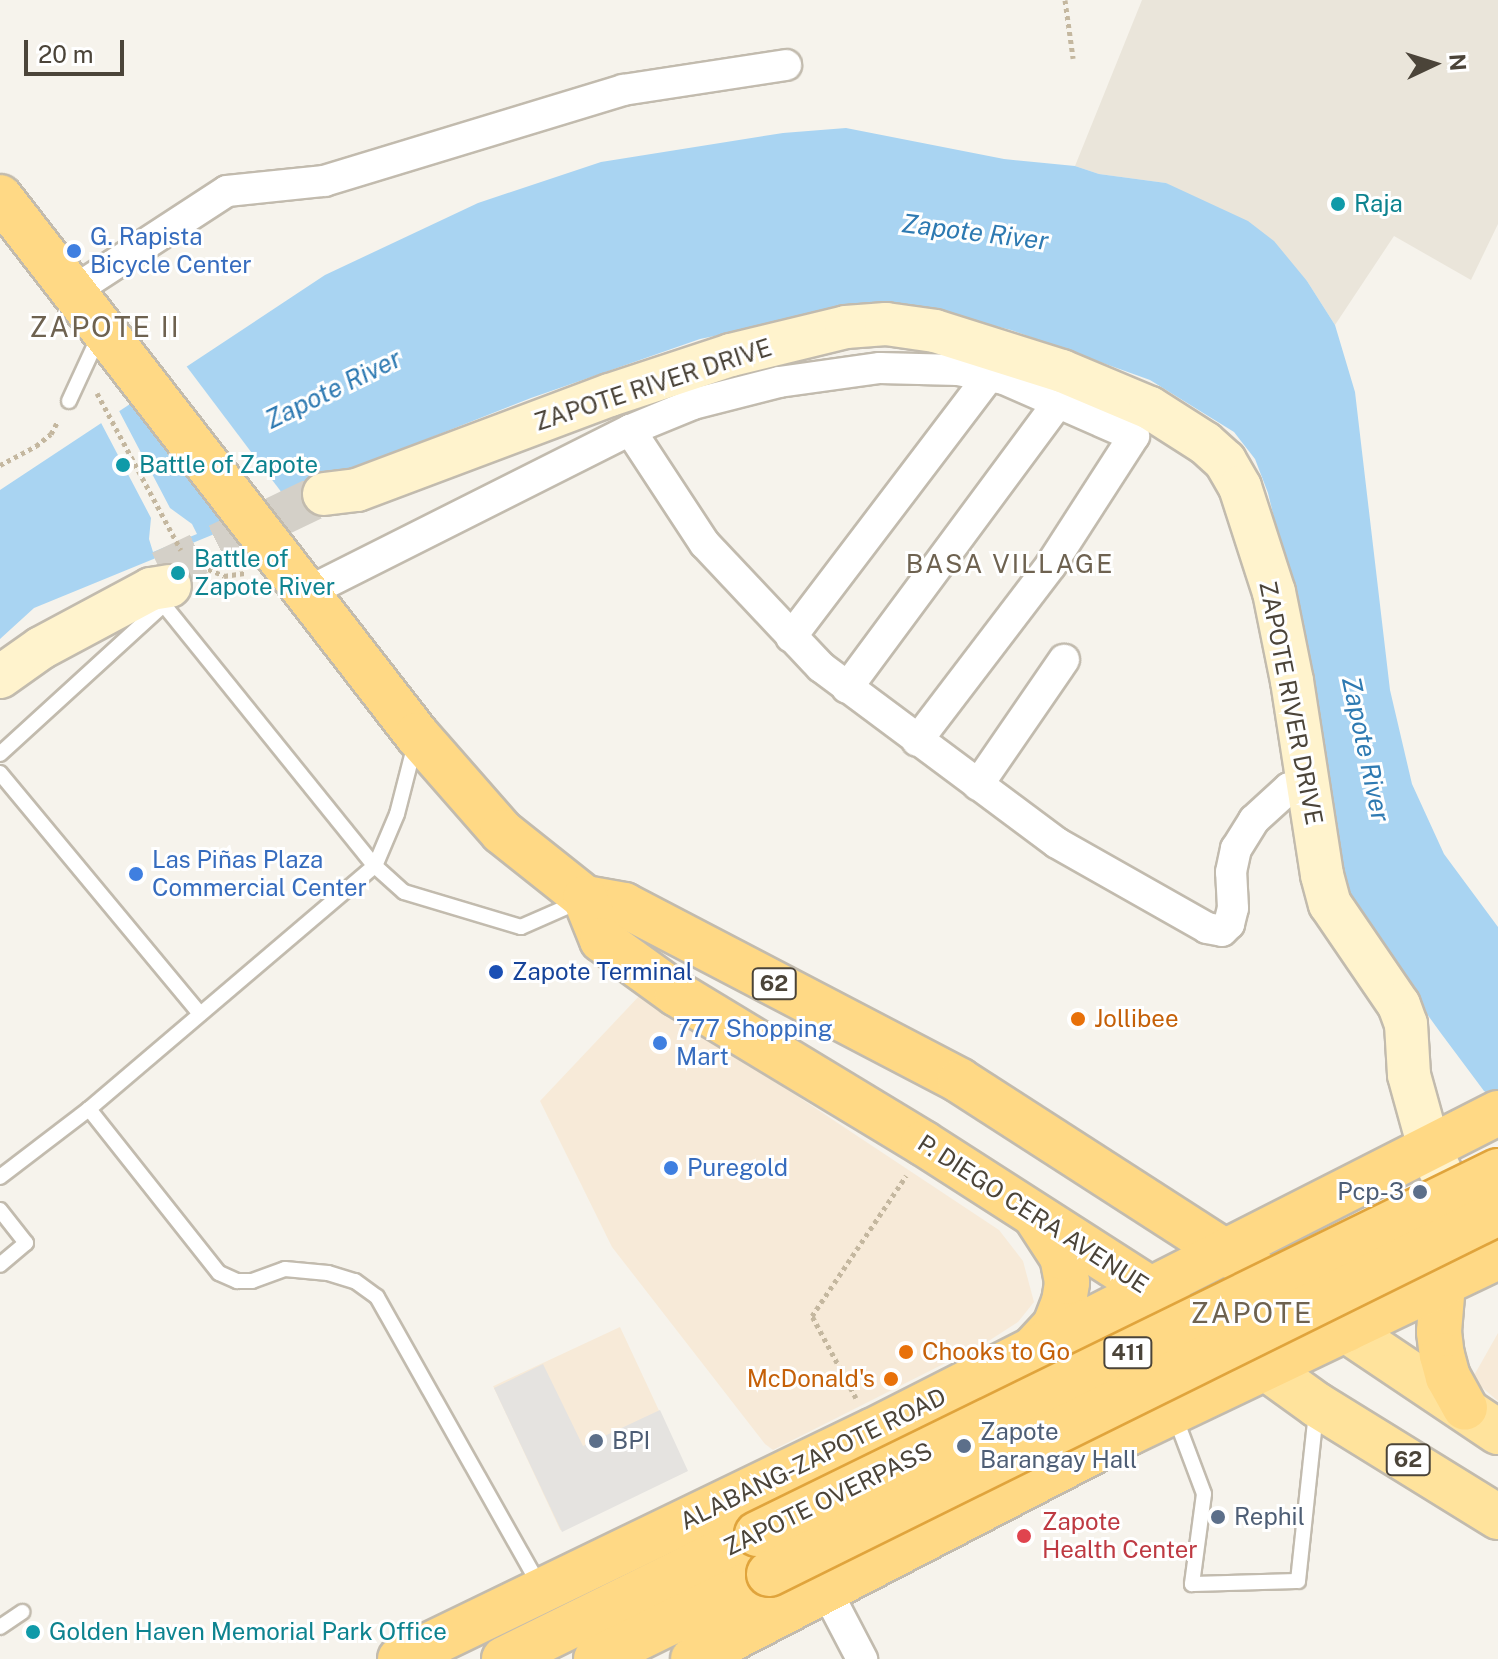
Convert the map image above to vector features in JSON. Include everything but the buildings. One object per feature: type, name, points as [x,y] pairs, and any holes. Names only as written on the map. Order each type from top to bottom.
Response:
[{"type":"highway","name":"62","points":[[0,197],[103,326]]},
{"type":"highway","name":"P. DIEGO CERA AVENUE","points":[[103,326],[417,735],[502,832],[585,898],[624,905],[960,1081],[1346,1330]]},
{"type":"highway","name":"P. DIEGO CERA AVENUE","points":[[585,898],[602,940],[677,994],[923,1143],[1150,1288],[1267,1369]]},
{"type":"highway","name":"411","points":[[1222,1251],[1490,1118]]},
{"type":"highway","name":"ZAPOTE OVERPASS","points":[[504,1659],[1498,1171]]},
{"type":"highway","points":[[1365,1180],[1355,1211],[1358,1231],[1383,1285],[1427,1292]]},
{"type":"highway","name":"ZAPOTE OVERPASS","points":[[596,1659],[1498,1213]]},
{"type":"highway","points":[[1031,1351],[1055,1325],[1064,1302],[1067,1282],[1062,1257],[1035,1215]]},
{"type":"highway","name":"ALABANG-ZAPOTE ROAD","points":[[400,1659],[874,1430],[1222,1251]]},
{"type":"highway","points":[[693,1659],[1129,1433],[1491,1260]]},
{"type":"highway","points":[[1427,1292],[1439,1321],[1442,1355],[1448,1377],[1481,1420]]},
{"type":"highway","points":[[1086,1323],[1145,1343],[1166,1366],[1169,1386],[1160,1409],[1129,1433]]},
{"type":"main road","name":"ZAPOTE RIVER DRIVE","points":[[338,498],[610,395],[731,355],[846,327],[886,324],[935,331],[1012,353],[1150,408],[1205,443],[1225,461],[1240,487],[1274,592],[1309,783],[1322,875],[1330,904],[1399,1005],[1406,1024],[1409,1075],[1429,1147],[1491,1260]]},
{"type":"main road","points":[[0,677],[41,648],[169,575]]},
{"type":"main road","name":"P. DIEGO CERA AVENUE","points":[[1346,1330],[1481,1420]]},
{"type":"main road","name":"P. DIEGO CERA AVENUE","points":[[1267,1369],[1317,1405],[1498,1517]]},
{"type":"street","points":[[75,290],[201,204],[227,191],[324,181],[432,151],[590,98],[661,82],[786,65]]},
{"type":"street","points":[[296,580],[630,430],[723,396],[847,371],[920,367],[989,376],[1134,436],[1051,565],[917,741]]},
{"type":"street","points":[[791,637],[989,376]]},
{"type":"street","points":[[847,688],[1058,403]]},
{"type":"street","points":[[630,430],[705,544],[791,637],[847,688],[1057,843],[1207,928],[1222,931],[1232,918],[1231,872],[1236,849],[1270,803],[1289,788],[1309,783]]},
{"type":"street","points":[[978,785],[1064,660]]},
{"type":"street","points":[[827,1592],[862,1659]]},
{"type":"lane","points":[[69,401],[103,326]]},
{"type":"lane","points":[[0,754],[169,575],[375,866],[404,892],[521,927],[585,898]]},
{"type":"lane","points":[[0,1177],[89,1109],[375,866],[397,814],[417,735]]},
{"type":"lane","points":[[0,773],[200,1014]]},
{"type":"lane","points":[[89,1109],[219,1273],[237,1281],[252,1281],[285,1269],[328,1273],[355,1281],[377,1297],[542,1590]]},
{"type":"lane","points":[[0,1210],[26,1243],[0,1265]]},
{"type":"lane","points":[[1174,1414],[1204,1494],[1192,1584],[1298,1581],[1317,1405]]},
{"type":"lane","points":[[0,1627],[22,1612]]},
{"type":"path","points":[[1065,0],[1073,58]]},
{"type":"path","points":[[97,393],[169,575],[296,580]]},
{"type":"path","points":[[0,465],[51,434],[69,401]]},
{"type":"path","points":[[874,1430],[812,1316],[913,1165],[923,1143]]},
{"type":"shaded area","points":[[1142,0],[1498,0],[1498,224],[1471,280],[1394,236],[1335,325],[1307,281],[1166,183],[1099,174],[1075,166]]},
{"type":"shaded area","points":[[642,993],[999,1230],[1023,1261],[1034,1302],[1018,1322],[987,1342],[773,1450],[765,1444],[612,1247],[540,1101]]},
{"type":"shaded area","name":"BPI","points":[[620,1327],[687,1471],[560,1530],[493,1386]]},
{"type":"shaded area","points":[[1498,1333],[1498,1401],[1472,1379]]},
{"type":"shaded area","name":"BPI","points":[[543,1364],[583,1446],[660,1410],[688,1471],[562,1532],[494,1388]]},
{"type":"water","name":"Zapote River","points":[[846,128],[1004,159],[1075,166],[1099,174],[1166,183],[1248,221],[1274,241],[1307,281],[1335,325],[1355,392],[1390,690],[1412,784],[1444,854],[1498,927],[1498,1101],[1484,1091],[1440,1032],[1364,927],[1343,890],[1317,694],[1268,493],[1255,459],[1234,432],[1150,380],[1011,330],[908,304],[869,304],[700,339],[531,398],[318,482],[212,535],[34,608],[0,639],[0,490],[325,275],[478,203],[601,162],[783,133]]},
{"type":"pier","points":[[184,363],[281,492],[231,529],[134,400]]},
{"type":"pier","points":[[117,407],[170,508],[192,524],[197,534],[153,552],[149,539],[151,518],[99,419]]},
{"type":"tunnel","points":[[161,572],[324,494]]},
{"type":"place","name":"Raja","points":[[1338,204]]},
{"type":"place","name":"G. Rapista Bicycle Center","points":[[74,251]]},
{"type":"place","name":"Battle of Zapote","points":[[123,465]]},
{"type":"place","name":"Battle of Zapote River","points":[[178,573]]},
{"type":"place","name":"Las Piñas Plaza Commercial Center","points":[[136,874]]},
{"type":"place","name":"Zapote Terminal","points":[[496,972]]},
{"type":"place","name":"Jollibee","points":[[1078,1019]]},
{"type":"place","name":"777 Shopping Mart","points":[[660,1043]]},
{"type":"place","name":"Puregold","points":[[671,1168]]},
{"type":"place","name":"Pcp-3","points":[[1420,1192]]},
{"type":"place","name":"Chooks to Go","points":[[906,1352]]},
{"type":"place","name":"McDonald's","points":[[891,1379]]},
{"type":"place","name":"BPI","points":[[596,1441]]},
{"type":"place","name":"Zapote Barangay Hall","points":[[964,1446]]},
{"type":"place","name":"Rephil","points":[[1218,1517]]},
{"type":"place","name":"Zapote Health Center","points":[[1024,1536]]},
{"type":"place","name":"Golden Haven Memorial Park Office","points":[[33,1632]]},
{"type":"district","name":"ZAPOTE II","points":[[105,327]]},
{"type":"district","name":"BASA VILLAGE","points":[[1010,564]]},
{"type":"district","name":"ZAPOTE","points":[[1252,1313]]}]
